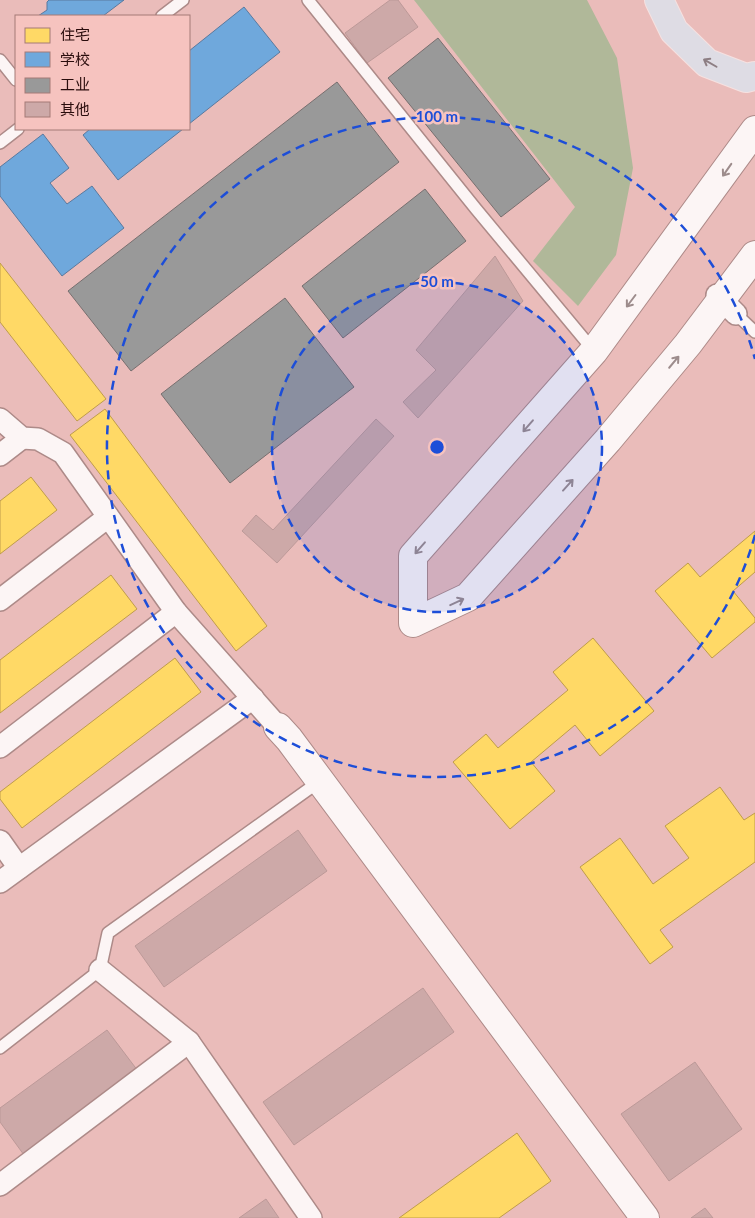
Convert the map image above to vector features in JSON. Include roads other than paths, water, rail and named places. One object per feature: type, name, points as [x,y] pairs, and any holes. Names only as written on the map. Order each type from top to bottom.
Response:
[{"type":"highway","points":[[659,0],[674,31],[707,64],[746,78],[755,76]]},
{"type":"main road","points":[[755,130],[594,351],[413,556],[413,623],[468,597],[608,440],[725,303],[755,255]]},
{"type":"main road","points":[[278,727],[645,1218]]},
{"type":"street","points":[[0,419],[22,438],[38,440],[62,453],[176,612],[278,727]]},
{"type":"street","points":[[0,455],[22,438]]},
{"type":"street","points":[[0,600],[108,517]]},
{"type":"street","points":[[0,747],[176,612]]},
{"type":"street","points":[[0,882],[253,698]]},
{"type":"street","points":[[0,841],[19,868]]},
{"type":"street","points":[[100,970],[189,1042],[311,1218]]},
{"type":"street","points":[[0,1185],[189,1042]]},
{"type":"lane","points":[[163,15],[183,0]]},
{"type":"lane","points":[[308,0],[476,209],[594,351]]},
{"type":"lane","points":[[0,60],[15,79]]},
{"type":"lane","points":[[0,143],[17,130]]},
{"type":"lane","points":[[725,303],[755,332]]},
{"type":"lane","points":[[0,1048],[100,970],[108,933],[320,781]]}]
